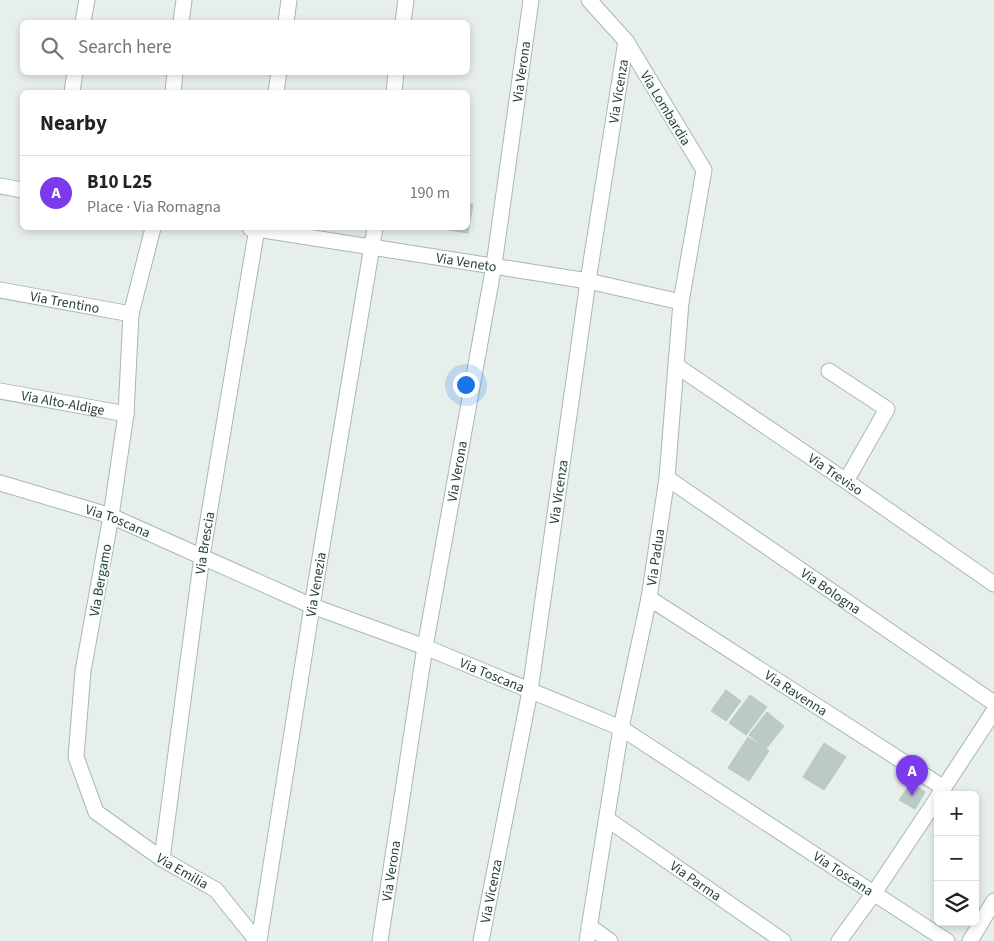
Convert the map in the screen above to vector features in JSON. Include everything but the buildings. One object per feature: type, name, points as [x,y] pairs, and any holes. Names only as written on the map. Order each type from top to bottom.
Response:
[{"type":"street","points":[[83,20],[87,0]]},
{"type":"street","points":[[181,20],[184,0]]},
{"type":"street","points":[[286,20],[289,0]]},
{"type":"street","points":[[403,20],[406,0]]},
{"type":"street","name":"Via Verona","points":[[380,941],[425,647],[494,265],[531,0]]},
{"type":"street","name":"Via Lombardia","points":[[589,0],[626,41],[704,170]]},
{"type":"street","name":"Via Vicenza","points":[[481,941],[530,690],[588,281],[626,41]]},
{"type":"street","points":[[72,90],[75,75]]},
{"type":"street","points":[[172,90],[175,75]]},
{"type":"street","points":[[276,90],[279,75]]},
{"type":"street","points":[[394,90],[396,75]]},
{"type":"street","name":"Via Padua","points":[[588,934],[621,728],[648,598],[667,478],[681,302],[704,170]]},
{"type":"street","points":[[0,186],[20,190]]},
{"type":"street","name":"Via Bergamo","points":[[96,812],[76,757],[84,671],[111,516],[126,414],[131,314],[152,230]]},
{"type":"street","name":"Via Brescia","points":[[162,859],[202,556],[254,230]]},
{"type":"street","name":"Via Veneto","points":[[267,230],[588,281],[681,302]]},
{"type":"street","name":"Via Venezia","points":[[258,941],[375,230]]},
{"type":"street","name":"Via Trentino","points":[[0,290],[131,314]]},
{"type":"street","name":"Via Treviso","points":[[677,366],[994,584]]},
{"type":"street","points":[[829,371],[887,409],[846,481]]},
{"type":"street","name":"Via Alto-Aldige","points":[[0,391],[126,414]]},
{"type":"street","name":"Via Bologna","points":[[667,478],[994,703]]},
{"type":"street","name":"Via Toscana","points":[[0,483],[111,516],[312,606],[425,647],[621,728],[948,941]]},
{"type":"street","name":"Via Ravenna","points":[[648,598],[937,791]]},
{"type":"street","points":[[941,791],[994,711]]},
{"type":"street","points":[[839,941],[874,893],[934,802]]},
{"type":"street","name":"Via Emilia","points":[[96,812],[162,859],[216,890],[258,941]]},
{"type":"street","name":"Via Parma","points":[[607,819],[783,941]]},
{"type":"street","points":[[970,941],[994,901]]},
{"type":"street","points":[[588,934],[610,941]]},
{"type":"place","name":"B10 L25","points":[[912,796]]}]
